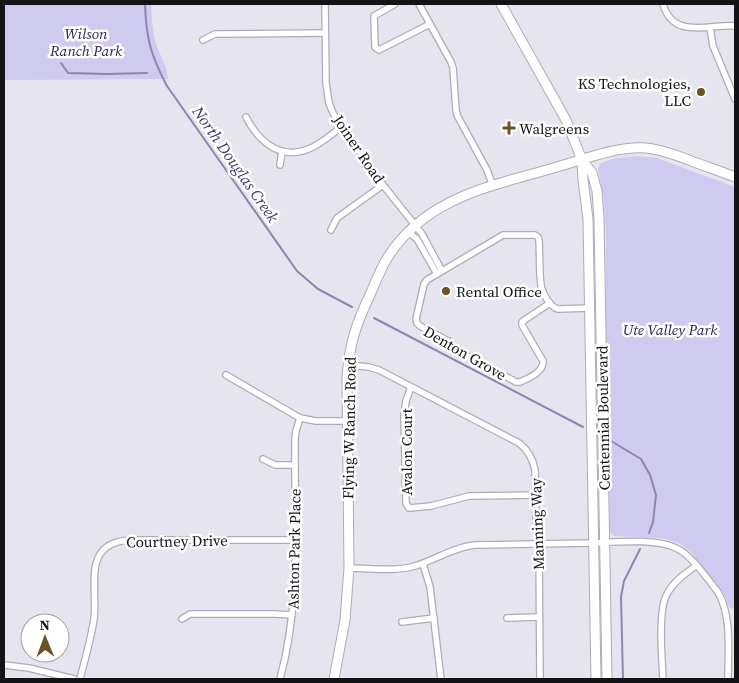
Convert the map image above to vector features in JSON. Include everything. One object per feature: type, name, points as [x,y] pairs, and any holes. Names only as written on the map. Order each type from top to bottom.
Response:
[{"type":"main road","name":"Centennial Boulevard","points":[[501,4],[566,120],[582,160],[592,173],[596,192],[599,218],[607,679]]},
{"type":"main road","name":"Flying W Ranch Road","points":[[334,679],[344,620],[349,568],[348,365],[351,343],[359,318],[386,260],[412,228],[452,200],[603,153],[624,148],[654,149],[734,174]]},
{"type":"main road","name":"Centennial Boulevard","points":[[582,160],[588,219],[596,679]]},
{"type":"street","name":"Joiner Road","points":[[325,4],[326,83],[331,108],[412,228]]},
{"type":"street","points":[[395,4],[374,16],[374,47],[379,50],[430,24]]},
{"type":"street","points":[[419,4],[451,62],[457,115],[487,170],[493,186]]},
{"type":"street","points":[[664,4],[668,15],[678,25],[686,28],[735,26]]},
{"type":"street","points":[[710,28],[712,46],[735,99]]},
{"type":"street","points":[[203,40],[215,34],[326,32]]},
{"type":"street","points":[[246,117],[258,137],[272,148],[282,151],[293,152],[312,148],[342,126]]},
{"type":"street","points":[[280,164],[282,151]]},
{"type":"street","points":[[330,230],[337,218],[383,185]]},
{"type":"street","points":[[412,228],[422,234],[440,272],[503,235],[538,237],[540,241],[541,287],[554,309],[590,308]]},
{"type":"street","name":"Denton Grove","points":[[440,272],[424,284],[416,319],[417,323],[452,343],[458,351],[516,382],[523,381],[541,370],[543,366],[543,361],[522,322],[550,303]]},
{"type":"street","name":"Manning Way","points":[[348,365],[373,368],[512,440],[524,447],[529,453],[535,470],[540,679]]},
{"type":"street","points":[[226,375],[300,418],[316,421],[348,421]]},
{"type":"street","name":"Avalon Court","points":[[411,387],[404,415],[406,503],[409,508],[431,506],[469,496],[536,495]]},
{"type":"street","name":"Ashton Park Place","points":[[280,679],[292,615],[295,584],[296,431],[300,418]]},
{"type":"street","points":[[263,459],[275,465],[295,465]]},
{"type":"street","name":"Courtney Drive","points":[[80,679],[94,618],[95,566],[102,552],[112,544],[124,540],[296,540]]},
{"type":"street","points":[[349,568],[402,568],[423,564],[470,545],[605,542],[650,542],[668,545],[683,552],[718,592],[724,605],[727,618],[728,679]]},
{"type":"street","points":[[423,564],[430,588],[441,679]]},
{"type":"street","points":[[663,679],[663,603],[666,595],[676,582],[696,566]]},
{"type":"street","points":[[182,619],[190,614],[292,615]]},
{"type":"street","points":[[508,618],[539,617]]},
{"type":"street","points":[[402,622],[434,618]]},
{"type":"street","points":[[4,666],[29,668],[74,679]]},
{"type":"green space","name":"Wilson Ranch Park","points":[[4,4],[151,4],[155,40],[168,79],[4,80]]},
{"type":"green space","name":"Ute Valley Park","points":[[635,156],[657,158],[735,187],[735,609],[730,608],[723,592],[691,552],[679,543],[662,538],[614,536],[610,529],[606,233],[604,201],[598,169],[601,163],[612,159]]},
{"type":"waterway","name":"North Douglas Creek","points":[[145,4],[150,46],[167,86],[297,271],[318,289],[352,307]]},
{"type":"waterway","points":[[61,63],[68,73],[147,73]]},
{"type":"waterway","name":"North Douglas Creek","points":[[374,318],[583,427]]},
{"type":"waterway","name":"North Douglas Creek","points":[[611,441],[641,459],[650,475],[656,495],[653,522],[649,533]]},
{"type":"waterway","name":"North Douglas Creek","points":[[623,679],[621,597],[624,581],[640,549]]},
{"type":"place","name":"KS Technologies, LLC","points":[[701,92]]},
{"type":"place","name":"Walgreens","points":[[509,128]]},
{"type":"place","name":"Rental Office","points":[[446,291]]}]
